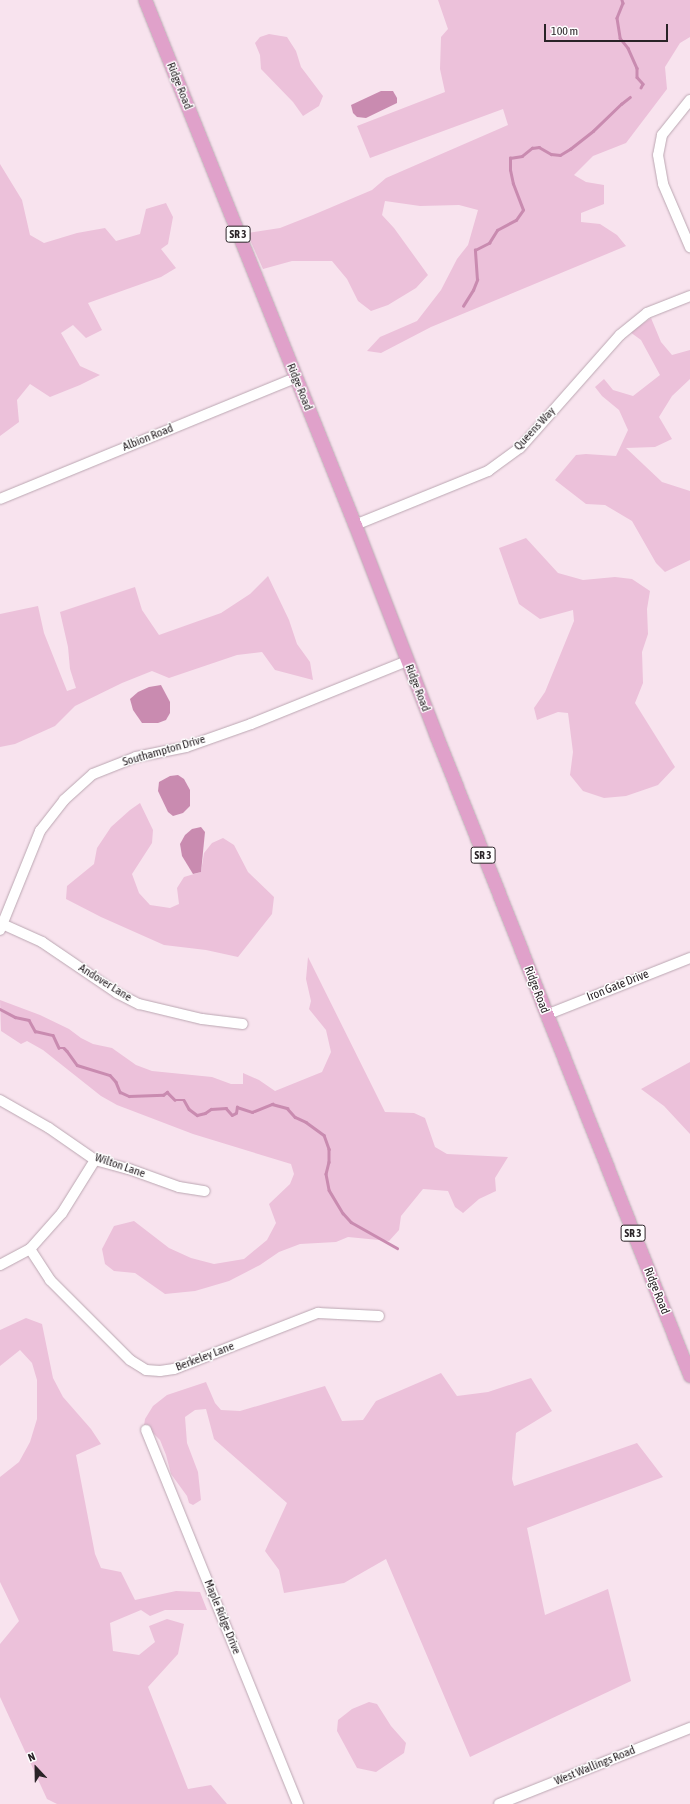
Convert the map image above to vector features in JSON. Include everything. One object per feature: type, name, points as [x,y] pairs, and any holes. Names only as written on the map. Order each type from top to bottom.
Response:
[{"type":"main road","name":"Ridge Road","points":[[144,0],[355,525],[546,1015],[690,1376]]},
{"type":"street","points":[[690,100],[662,135],[658,155],[663,184],[690,247]]},
{"type":"street","name":"Queens Way","points":[[355,525],[488,471],[520,448],[620,335],[647,313],[690,296]]},
{"type":"street","name":"Albion Road","points":[[0,498],[295,378]]},
{"type":"street","name":"Southampton Drive","points":[[1,926],[40,831],[64,800],[94,774],[136,757],[186,747],[251,724],[407,661]]},
{"type":"street","name":"Andover Lane","points":[[1,926],[42,942],[117,993],[139,1004],[202,1019],[243,1024]]},
{"type":"street","name":"Iron Gate Drive","points":[[546,1015],[690,958]]},
{"type":"street","name":"Wilton Lane","points":[[0,1100],[49,1128],[95,1160],[129,1169],[179,1187],[205,1191]]},
{"type":"street","points":[[0,1265],[30,1249],[62,1213],[95,1160]]},
{"type":"street","name":"Berkeley Lane","points":[[30,1249],[50,1280],[130,1360],[146,1370],[160,1371],[174,1369],[318,1313],[379,1316]]},
{"type":"street","name":"Maple Ridge Drive","points":[[146,1430],[298,1804]]},
{"type":"street","name":"West Wallings Road","points":[[499,1804],[690,1728]]},
{"type":"shaded area","points":[[438,0],[690,0],[690,37],[680,43],[665,67],[667,89],[626,143],[593,156],[574,175],[586,182],[604,185],[604,204],[581,213],[581,222],[600,224],[617,235],[626,246],[431,327],[381,353],[367,351],[380,337],[417,321],[441,290],[457,259],[468,245],[478,210],[459,205],[420,206],[385,201],[382,215],[394,228],[428,275],[416,288],[388,305],[371,311],[358,301],[347,279],[332,261],[292,261],[263,269],[247,233],[280,228],[313,215],[372,190],[386,178],[508,125],[503,109],[370,158],[357,126],[445,92],[440,69],[441,37],[448,29]]},
{"type":"shaded area","points":[[269,34],[287,37],[296,51],[301,67],[323,96],[319,106],[303,116],[293,102],[261,69],[260,55],[255,43],[260,37]]},
{"type":"shaded area","points":[[381,91],[393,91],[397,98],[397,103],[366,118],[357,117],[353,113],[351,105]]},
{"type":"shaded area","points":[[0,164],[22,200],[30,235],[44,243],[77,233],[105,228],[116,241],[140,234],[146,209],[166,203],[173,217],[168,244],[161,249],[176,268],[161,277],[88,303],[102,330],[86,338],[73,325],[61,333],[80,366],[100,375],[50,397],[30,384],[17,400],[19,422],[0,436]]},
{"type":"shaded area","points":[[651,318],[661,342],[672,355],[690,350],[690,379],[672,396],[659,417],[672,439],[655,447],[626,448],[662,482],[690,491],[690,560],[665,572],[656,563],[632,521],[605,505],[586,504],[555,480],[576,455],[586,454],[616,456],[628,430],[619,410],[602,396],[595,387],[604,379],[613,390],[633,396],[660,375],[641,340],[630,332]]},
{"type":"shaded area","points":[[526,538],[558,573],[583,580],[615,577],[632,579],[650,591],[647,609],[648,634],[642,652],[643,683],[635,703],[675,767],[658,785],[626,796],[604,798],[583,791],[570,775],[573,752],[568,713],[558,712],[537,720],[534,708],[545,692],[574,621],[573,610],[540,619],[519,604],[499,548]]},
{"type":"shaded area","points":[[268,576],[289,620],[297,644],[310,662],[313,680],[275,670],[262,652],[237,655],[169,678],[152,671],[122,683],[75,706],[55,726],[15,744],[0,747],[0,614],[38,606],[44,633],[67,691],[76,688],[70,669],[68,647],[60,612],[135,587],[142,610],[159,635],[221,613],[250,594]]},
{"type":"shaded area","points":[[161,685],[170,702],[170,713],[166,720],[158,723],[142,723],[133,710],[130,699],[138,692],[149,687]]},
{"type":"shaded area","points":[[178,775],[184,779],[190,790],[190,806],[183,813],[173,816],[168,812],[158,791],[159,782],[170,776]]},
{"type":"shaded area","points":[[140,803],[153,830],[152,843],[132,874],[139,893],[150,905],[170,908],[179,904],[177,888],[184,877],[201,872],[204,853],[212,843],[223,838],[234,845],[248,872],[274,897],[272,914],[238,957],[206,950],[164,945],[101,917],[66,899],[67,886],[94,864],[97,848],[111,827]]},
{"type":"shaded area","points":[[201,827],[205,832],[201,872],[193,874],[182,856],[180,844],[185,835],[192,829]]},
{"type":"shaded area","points":[[308,957],[385,1112],[414,1113],[425,1118],[435,1147],[447,1154],[508,1157],[495,1178],[496,1191],[479,1199],[463,1213],[455,1207],[448,1191],[423,1189],[401,1216],[399,1230],[389,1241],[348,1237],[336,1242],[300,1244],[279,1252],[260,1265],[229,1281],[195,1291],[165,1294],[135,1273],[114,1271],[105,1264],[102,1249],[114,1226],[134,1221],[169,1248],[191,1258],[214,1264],[244,1259],[267,1240],[276,1223],[269,1204],[290,1184],[294,1174],[291,1164],[193,1134],[117,1105],[101,1096],[43,1050],[27,1041],[21,1044],[1,1031],[0,1000],[40,1015],[69,1029],[81,1038],[93,1044],[112,1048],[136,1065],[152,1071],[212,1077],[231,1084],[243,1084],[243,1073],[259,1080],[275,1091],[322,1072],[331,1052],[326,1030],[309,1009],[311,1001],[306,979]]},
{"type":"shaded area","points":[[690,1062],[690,1134],[664,1106],[641,1089]]},
{"type":"shaded area","points":[[26,1318],[42,1324],[53,1378],[63,1397],[91,1429],[101,1444],[76,1455],[95,1554],[101,1568],[121,1572],[135,1600],[176,1591],[200,1592],[207,1610],[165,1610],[150,1616],[141,1610],[110,1623],[113,1651],[139,1655],[155,1642],[149,1626],[167,1619],[184,1624],[178,1654],[148,1687],[188,1789],[211,1785],[227,1804],[57,1804],[47,1799],[0,1697],[0,1644],[19,1621],[0,1582],[0,1477],[19,1462],[30,1442],[37,1419],[37,1380],[32,1363],[20,1350],[0,1366],[0,1330]]},
{"type":"shaded area","points":[[441,1373],[457,1396],[488,1392],[531,1378],[552,1411],[516,1433],[512,1479],[514,1486],[637,1443],[663,1477],[527,1528],[545,1615],[608,1589],[631,1681],[470,1757],[386,1559],[344,1583],[284,1593],[279,1570],[265,1551],[287,1503],[214,1439],[206,1409],[195,1410],[185,1417],[187,1443],[198,1472],[201,1500],[193,1505],[189,1503],[187,1496],[171,1474],[160,1440],[153,1433],[143,1432],[145,1419],[153,1406],[167,1395],[206,1382],[215,1403],[221,1410],[240,1411],[325,1386],[342,1421],[363,1420],[376,1401]]},
{"type":"shaded area","points":[[369,1702],[377,1704],[391,1726],[406,1743],[404,1753],[376,1772],[357,1768],[337,1731],[338,1720],[352,1709]]},
{"type":"waterway","points":[[622,0],[623,3],[617,18],[620,38],[628,48],[637,68],[637,77],[643,84],[641,88]]},
{"type":"waterway","points":[[463,306],[473,290],[477,280],[475,250],[489,243],[497,230],[516,220],[523,210],[513,184],[510,170],[510,158],[522,156],[532,148],[539,147],[551,154],[560,155],[593,131],[630,97]]},
{"type":"waterway","points":[[0,1009],[15,1017],[29,1020],[35,1031],[53,1035],[59,1048],[64,1048],[77,1065],[110,1075],[116,1082],[120,1092],[129,1096],[163,1095],[167,1092],[175,1100],[184,1100],[189,1109],[197,1115],[205,1113],[211,1109],[226,1108],[232,1115],[236,1113],[237,1107],[252,1112],[272,1104],[287,1108],[295,1117],[306,1122],[324,1135],[329,1149],[329,1162],[326,1174],[329,1190],[343,1213],[351,1222],[397,1248]]}]
